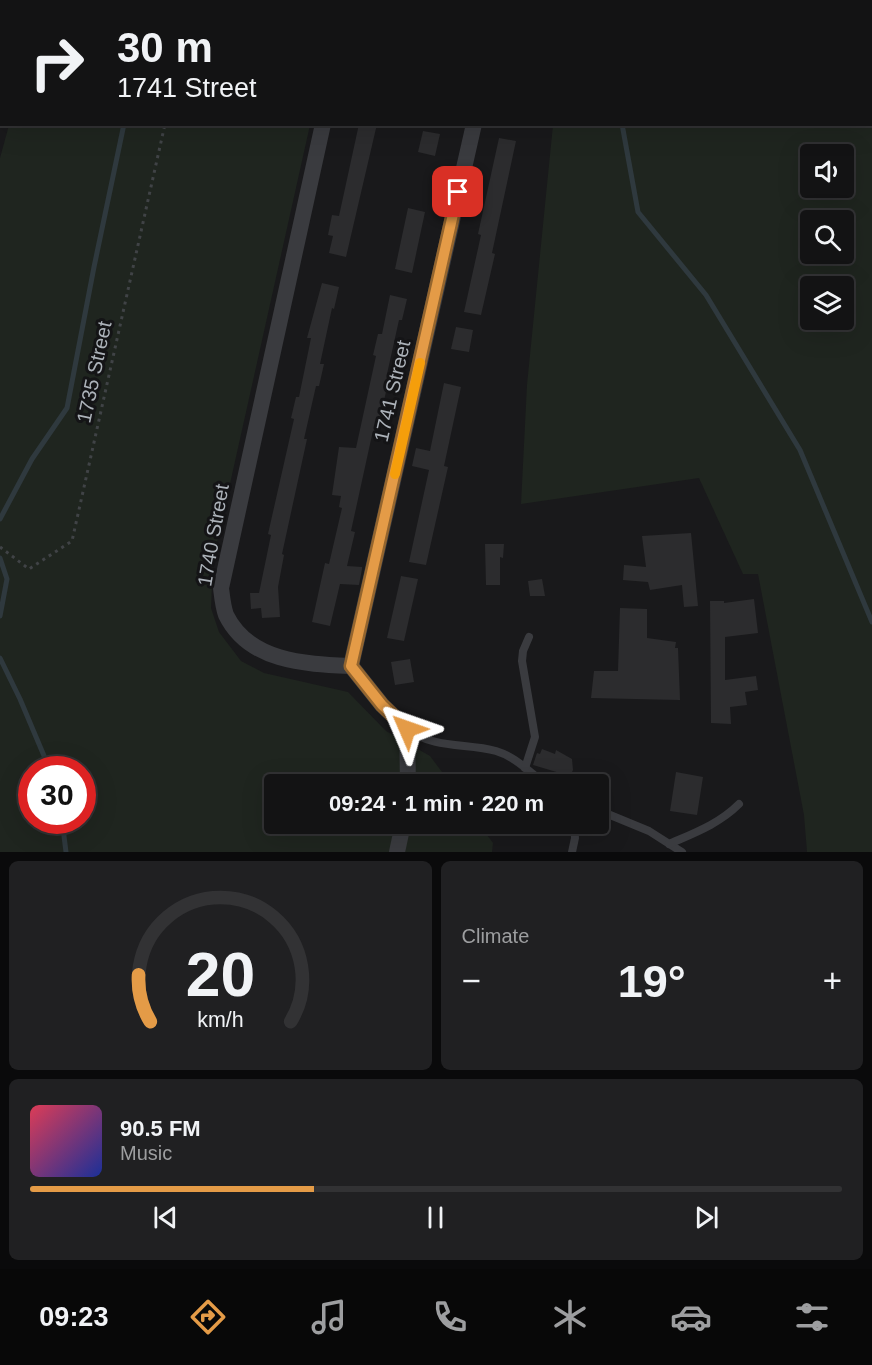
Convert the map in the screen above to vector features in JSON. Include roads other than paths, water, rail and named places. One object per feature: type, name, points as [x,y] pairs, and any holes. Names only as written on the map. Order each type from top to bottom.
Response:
[{"type":"street","name":"1740 Street","points":[[323,126],[221,588],[225,612],[236,631],[248,644],[272,656],[309,665],[351,666]]},
{"type":"street","name":"1741 Street","points":[[351,666],[474,126]]},
{"type":"street","points":[[351,666],[382,705],[407,729],[408,774]]},
{"type":"street","points":[[397,852],[401,834]]},
{"type":"lane","points":[[525,768],[535,737],[522,661],[523,651],[529,638]]},
{"type":"lane","points":[[407,729],[414,735],[433,742],[497,752],[514,759],[533,774]]},
{"type":"lane","points":[[669,844],[711,826],[728,816],[739,804]]},
{"type":"lane","points":[[609,815],[649,831],[682,852]]},
{"type":"lane","points":[[572,852],[575,834]]},
{"type":"waterway","points":[[0,519],[32,459],[67,408],[124,126]]},
{"type":"waterway","points":[[622,126],[638,212],[706,295],[800,450],[872,622]]},
{"type":"waterway","points":[[0,558],[7,579],[0,616]]},
{"type":"waterway","points":[[0,658],[44,756]]},
{"type":"waterway","points":[[64,834],[66,852]]}]
